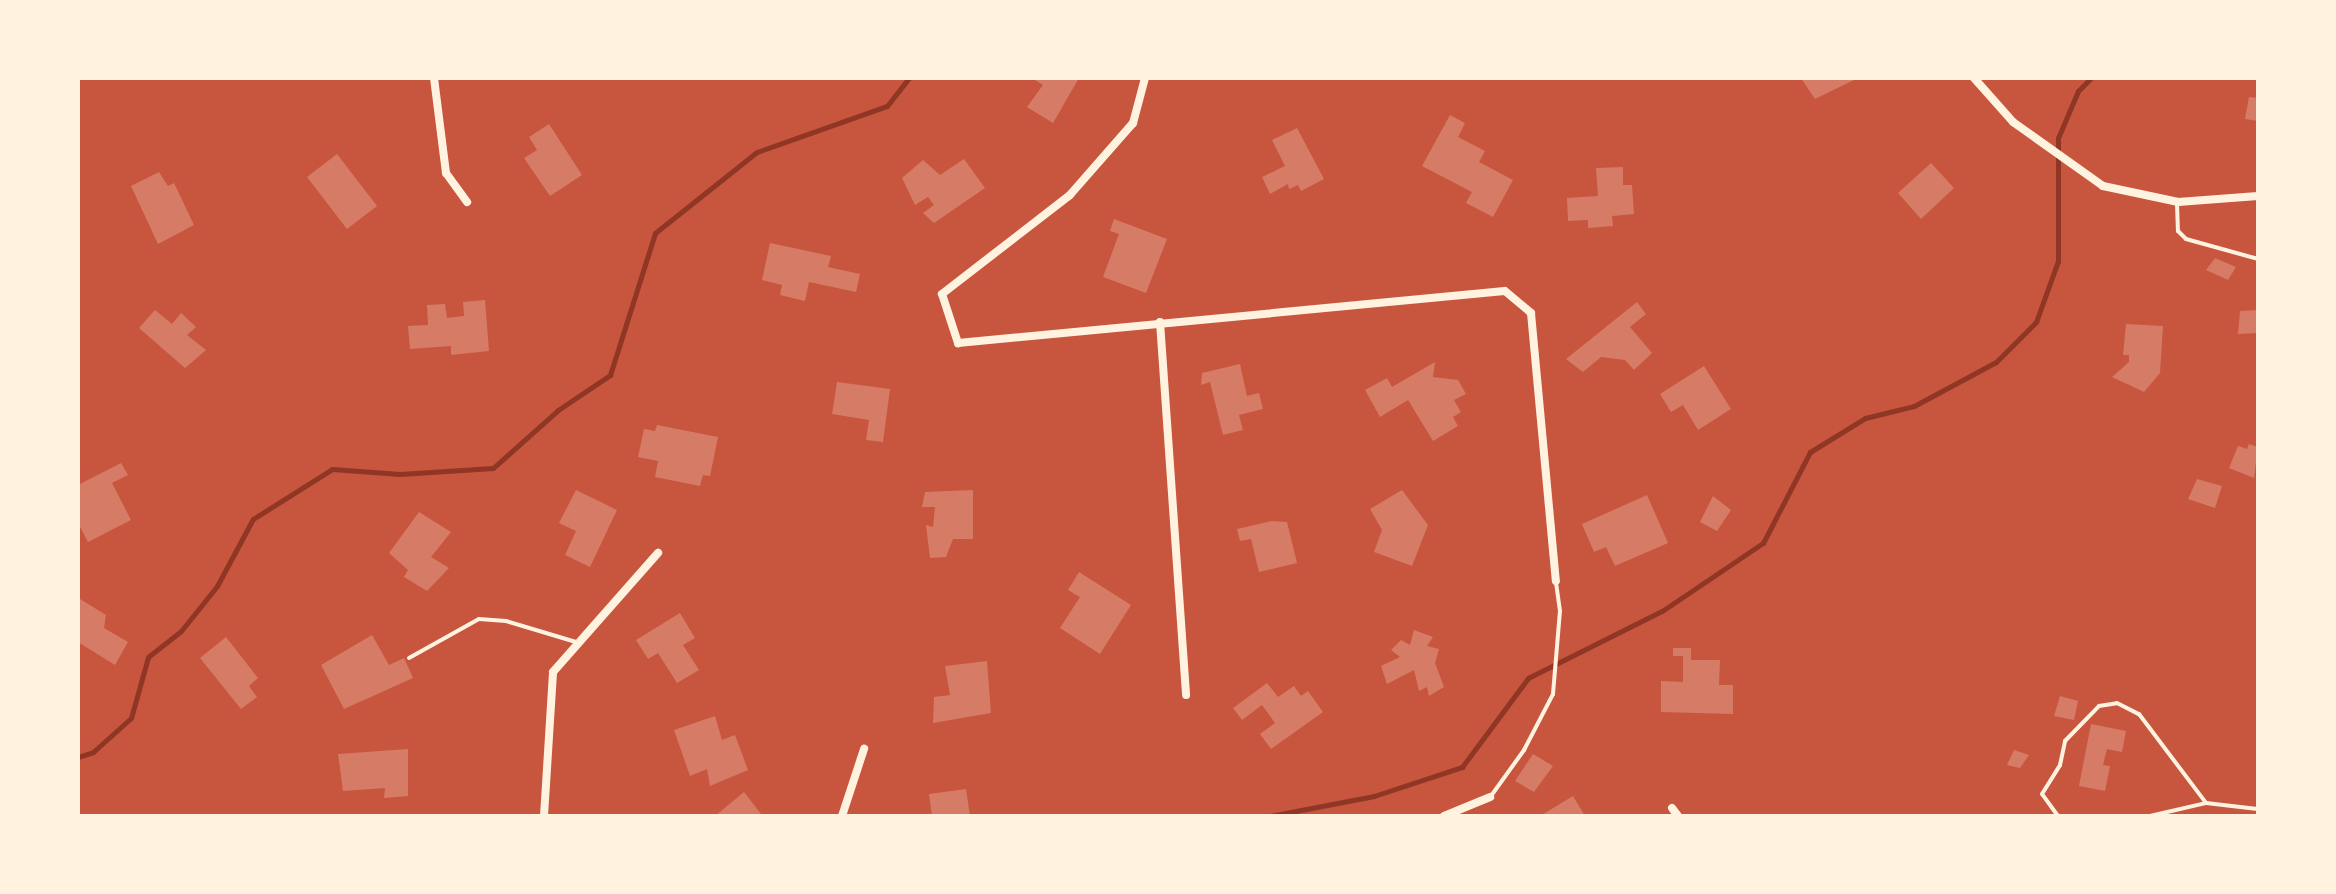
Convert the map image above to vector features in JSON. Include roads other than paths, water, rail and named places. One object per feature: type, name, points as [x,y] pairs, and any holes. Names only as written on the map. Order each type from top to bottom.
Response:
[{"type":"street","points":[[434,78],[446,173],[467,202]]},
{"type":"street","points":[[1145,78],[1133,123],[1070,195],[942,294],[958,343],[1505,291],[1525,303],[1531,313],[1556,581]]},
{"type":"street","points":[[1974,78],[2013,122],[2103,186],[2178,202],[2258,196]]},
{"type":"street","points":[[1160,322],[1186,695]]},
{"type":"street","points":[[544,816],[553,672],[658,553]]},
{"type":"street","points":[[842,816],[864,749]]},
{"type":"street","points":[[1444,816],[1490,797]]},
{"type":"lane","points":[[2178,202],[2178,231],[2186,239],[2258,259]]},
{"type":"lane","points":[[1490,797],[1524,750],[1553,694],[1560,611],[1556,581]]},
{"type":"lane","points":[[409,658],[479,619],[506,621],[579,642]]},
{"type":"lane","points":[[2058,816],[2042,794],[2060,765],[2065,741],[2099,706],[2117,703],[2139,714],[2206,803]]},
{"type":"lane","points":[[2150,816],[2206,803],[2258,809]]},
{"type":"waterway","points":[[78,757],[93,752],[131,718],[148,657],[181,631],[217,586],[253,519],[332,469],[400,474],[493,468],[558,410],[610,375],[655,233],[757,152],[887,106],[909,78]]},
{"type":"waterway","points":[[1270,816],[1374,796],[1462,767],[1528,678],[1662,611],[1763,543],[1810,452],[1865,418],[1914,406],[1996,362],[2036,322],[2058,261],[2058,138],[2078,91],[2091,78]]}]
